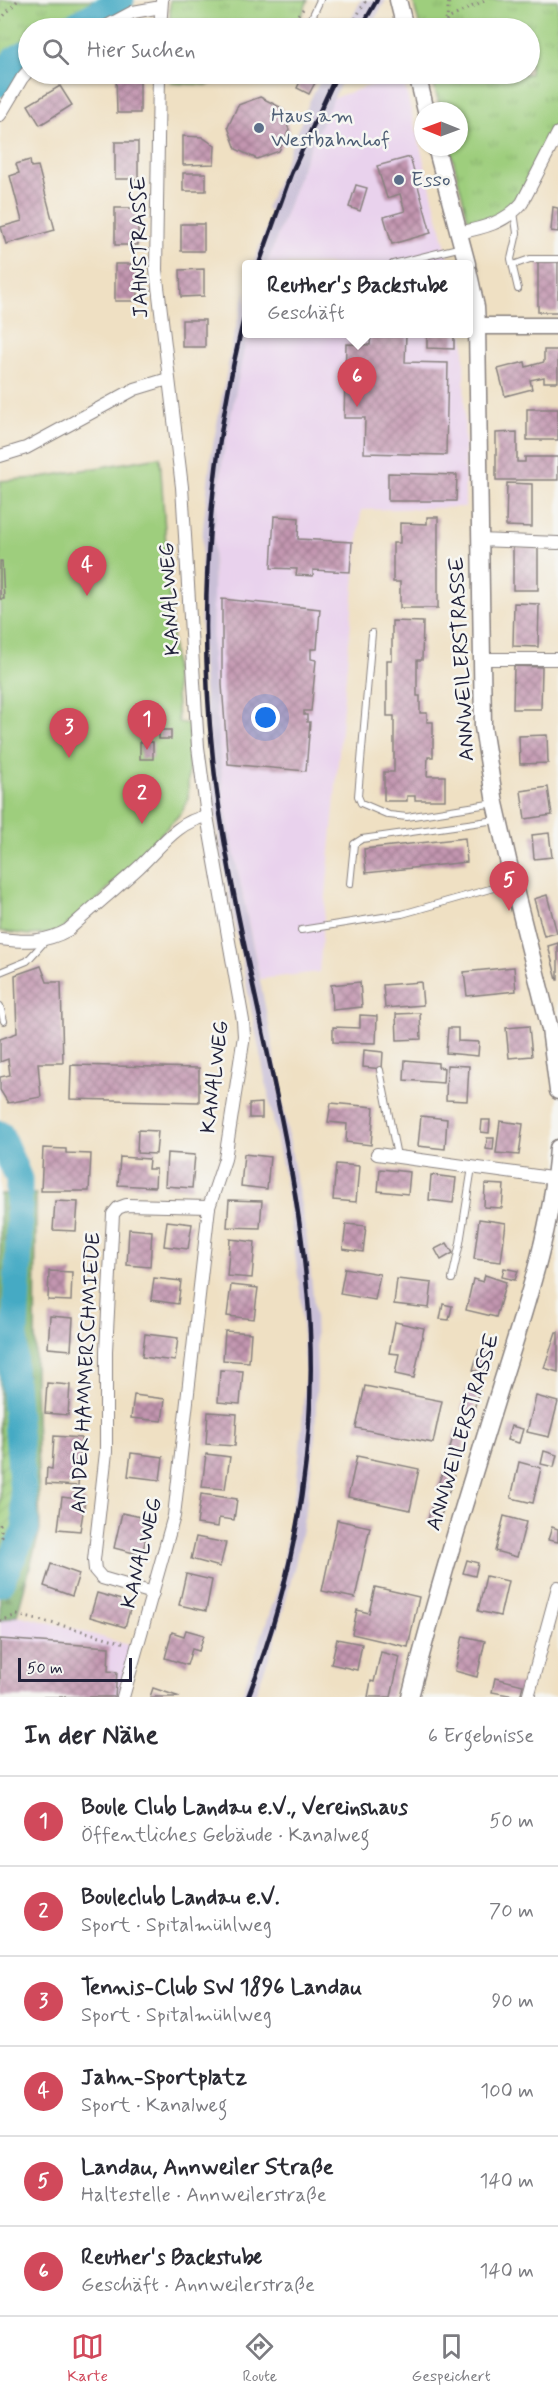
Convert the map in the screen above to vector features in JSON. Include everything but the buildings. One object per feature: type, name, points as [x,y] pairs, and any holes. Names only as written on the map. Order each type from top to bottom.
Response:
[{"type":"street","points":[[398,0],[402,18]]},
{"type":"street","points":[[122,18],[161,3],[160,18]]},
{"type":"street","points":[[0,115],[18,84]]},
{"type":"street","name":"JAHNSTRASSE","points":[[159,84],[156,270],[174,418]]},
{"type":"street","points":[[419,84],[424,102]]},
{"type":"street","points":[[460,240],[514,212],[522,202],[558,133]]},
{"type":"street","points":[[438,156],[466,260]]},
{"type":"street","name":"ANNWEILERSTRASSE","points":[[473,291],[477,326],[483,727],[499,820],[547,1013],[558,1091]]},
{"type":"street","points":[[477,326],[558,326]]},
{"type":"street","points":[[0,456],[26,448],[135,389],[168,379]]},
{"type":"street","name":"KANALWEG","points":[[123,1697],[174,1516],[209,1207],[225,1159],[244,1036],[236,974],[207,816],[195,716],[188,554],[174,418]]},
{"type":"street","points":[[479,540],[558,543]]},
{"type":"street","points":[[481,659],[558,659]]},
{"type":"street","points":[[0,939],[26,942],[48,939],[68,930],[140,867],[177,829],[191,820],[207,816]]},
{"type":"street","name":"ANNWEILERSTRASSE","points":[[410,1697],[441,1582],[532,1283],[557,1179],[558,1148]]},
{"type":"street","points":[[377,1154],[557,1179]]},
{"type":"street","name":"AN DER HAMMERSCHMIEDE","points":[[153,1593],[102,1578],[95,1570],[94,1560],[106,1452],[106,1350],[113,1214],[118,1208],[126,1205],[209,1207]]},
{"type":"street","points":[[528,1697],[558,1587]]},
{"type":"lane","points":[[312,18],[320,0]]},
{"type":"lane","points":[[514,212],[517,233],[511,260],[518,288]]},
{"type":"lane","points":[[404,260],[460,240]]},
{"type":"lane","points":[[513,265],[530,260],[558,259]]},
{"type":"lane","points":[[372,633],[358,796],[361,803],[389,814],[407,817],[495,802]]},
{"type":"lane","points":[[350,884],[354,844],[362,839],[499,820]]},
{"type":"lane","points":[[301,930],[402,914],[513,882]]},
{"type":"lane","points":[[0,972],[27,961],[48,939]]},
{"type":"lane","points":[[0,1006],[4,1021]]},
{"type":"lane","points":[[380,1070],[397,1156]]},
{"type":"lane","points":[[452,1279],[472,1167]]},
{"type":"path","points":[[0,20],[18,0]]},
{"type":"path","points":[[356,18],[365,2],[362,0]]},
{"type":"path","points":[[446,18],[448,0]]},
{"type":"path","points":[[450,18],[485,0]]},
{"type":"path","points":[[295,18],[306,6]]},
{"type":"path","points":[[0,1524],[2,1537],[0,1538]]},
{"type":"path","points":[[0,1621],[17,1615],[68,1627],[138,1648]]},
{"type":"shaded area","points":[[361,0],[386,0],[375,18],[352,18]]},
{"type":"shaded area","points":[[319,84],[340,84],[307,154],[268,260],[254,260],[272,213],[266,209]]},
{"type":"shaded area","points":[[375,84],[404,84],[414,122],[414,156],[423,156],[449,260],[268,260],[307,154],[333,98]]},
{"type":"shaded area","points":[[242,305],[242,338],[246,338],[223,456],[214,530],[212,661],[224,802],[269,1026],[307,1240],[315,1314],[317,1374],[315,1440],[306,1508],[295,1565],[275,1641],[254,1697],[241,1697],[279,1586],[297,1478],[305,1373],[300,1291],[285,1180],[223,865],[214,807],[202,665],[200,599],[203,529],[211,456],[232,344]]},
{"type":"shaded area","points":[[246,338],[464,338],[465,507],[361,510],[319,972],[260,979],[224,802],[212,661],[214,530],[223,456]]},
{"type":"shaded area","points":[[17,1615],[68,1627],[138,1648],[123,1697],[0,1697],[0,1621]]},
{"type":"green space","points":[[0,0],[105,0],[72,18],[18,18],[18,49],[6,56],[0,66]]},
{"type":"green space","points":[[170,0],[308,0],[300,18],[170,18]]},
{"type":"green space","points":[[413,0],[558,0],[558,133],[512,206],[496,215],[469,223],[452,156],[468,156],[468,102],[439,102],[434,84],[540,84],[540,18],[418,18]]},
{"type":"green space","points":[[160,457],[178,722],[189,724],[188,799],[182,812],[94,903],[57,933],[29,935],[0,931],[0,481],[36,478]]},
{"type":"green space","points":[[0,1194],[36,1194],[35,1383],[40,1530],[17,1615],[0,1621],[0,1555],[13,1531],[0,1352]]},
{"type":"green space","points":[[0,1352],[14,1531],[0,1555]]},
{"type":"waterway","points":[[88,18],[121,0]]},
{"type":"waterway","points":[[0,84],[14,60],[18,58]]},
{"type":"waterway","points":[[0,1134],[19,1179],[19,1247],[13,1371],[26,1529],[0,1583]]},
{"type":"railway","points":[[367,18],[377,0]]},
{"type":"railway","points":[[260,260],[291,174],[332,84]]},
{"type":"railway","points":[[242,327],[233,365],[215,477],[207,589],[208,702],[213,759],[233,892],[275,1089],[299,1221],[310,1340],[307,1444],[293,1547],[281,1598],[248,1697]]},
{"type":"place","name":"Haus am Westbahnhof","points":[[259,128]]},
{"type":"place","name":"Esso","points":[[399,180]]},
{"type":"place","name":"Reuther's Backstube","points":[[357,407]]},
{"type":"place","name":"Jahn-Sportplatz","points":[[87,596]]},
{"type":"place","name":"Boule Club Landau e.V., Vereinshaus","points":[[147,750]]},
{"type":"place","name":"Tennis-Club SW 1896 Landau","points":[[69,758]]},
{"type":"place","name":"Bouleclub Landau e.V.","points":[[142,824]]},
{"type":"place","name":"Landau, Annweiler Straße","points":[[509,911]]}]
